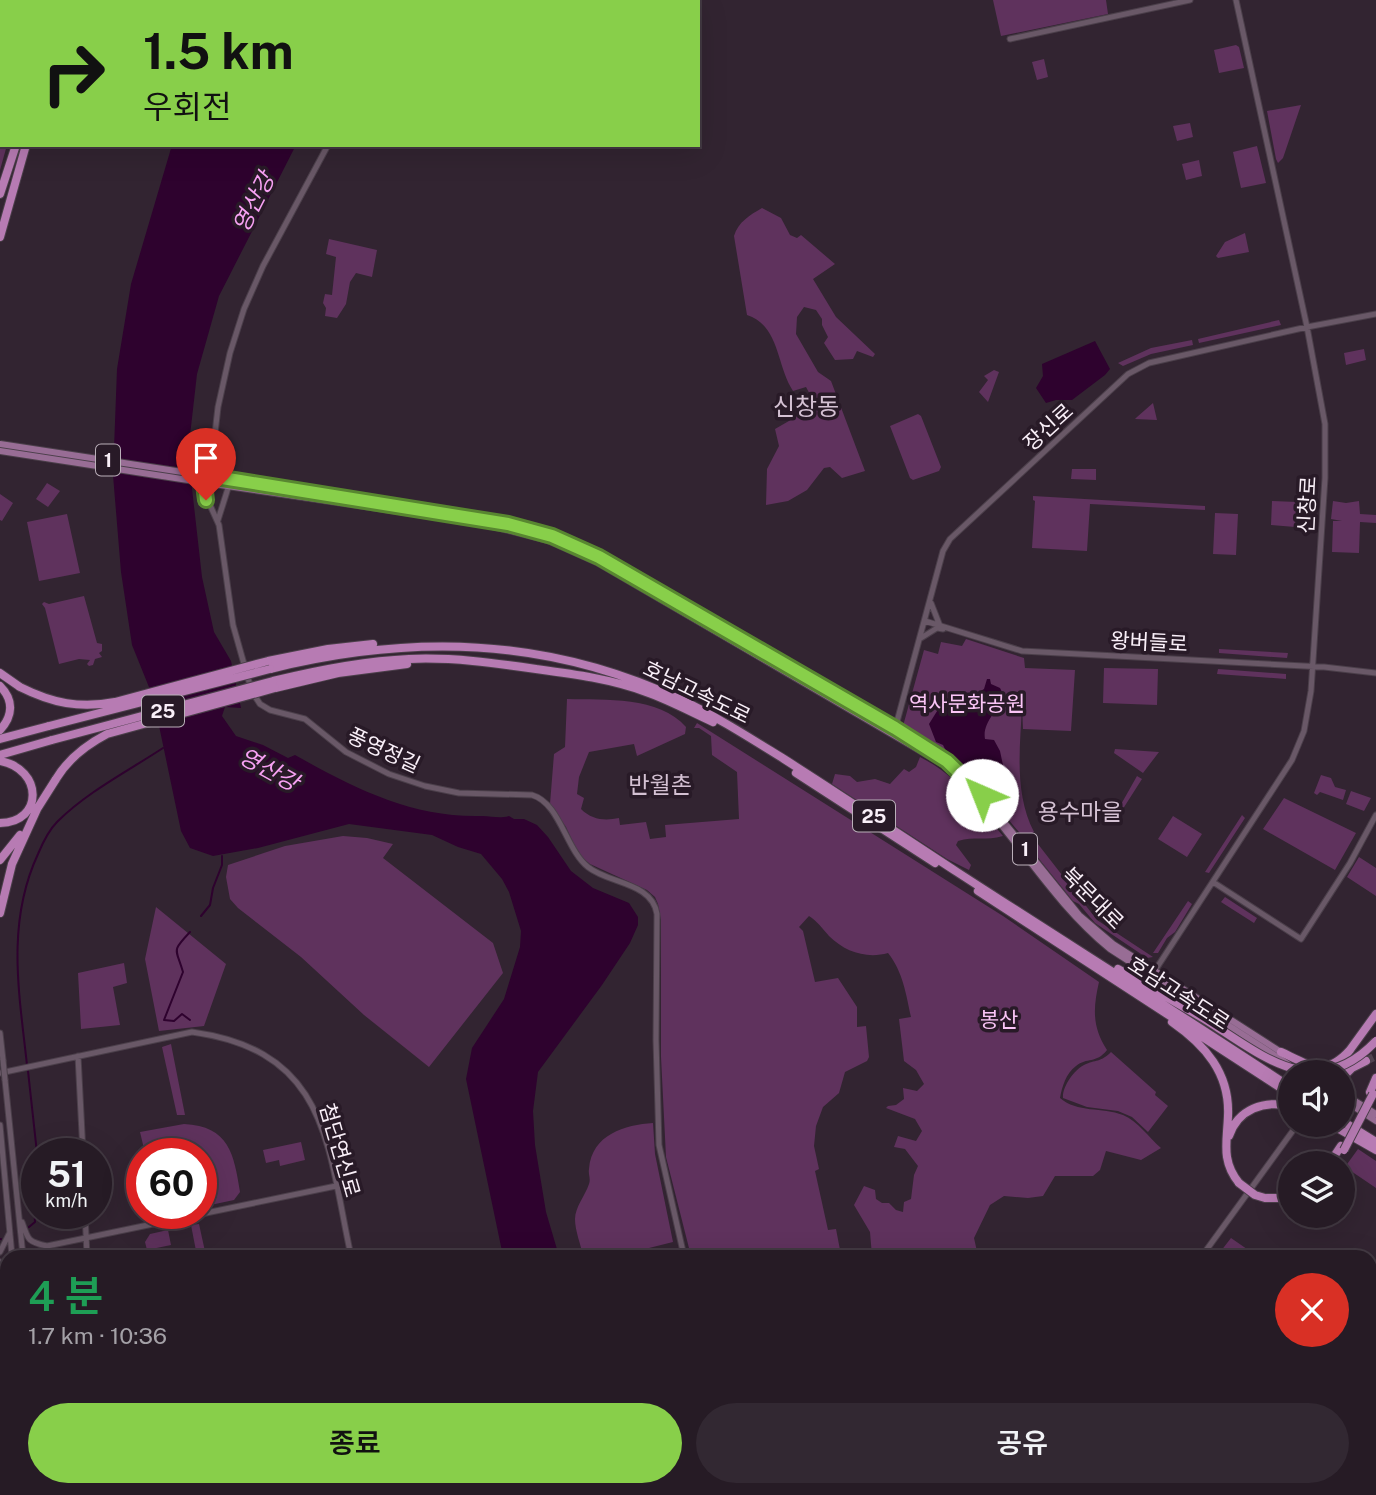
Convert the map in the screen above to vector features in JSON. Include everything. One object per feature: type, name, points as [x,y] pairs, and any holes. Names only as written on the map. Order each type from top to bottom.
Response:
[{"type":"highway","points":[[0,194],[15,147]]},
{"type":"highway","points":[[0,237],[25,147]]},
{"type":"highway","name":"호남고속도로","points":[[0,739],[269,665],[389,647],[453,646],[512,650],[585,664],[645,684],[702,714],[857,805],[1278,1079]]},
{"type":"highway","name":"호남고속도로","points":[[0,754],[362,663],[411,659],[445,659],[564,673],[603,680],[679,702]]},
{"type":"highway","points":[[2,682],[57,702],[90,706],[269,665]]},
{"type":"highway","points":[[0,673],[20,687]]},
{"type":"highway","points":[[0,730],[7,723],[11,706],[2,682]]},
{"type":"highway","points":[[0,860],[15,842],[56,779],[86,747],[107,734],[274,685]]},
{"type":"highway","name":"호남고속도로","points":[[702,714],[1278,1086]]},
{"type":"highway","points":[[0,761],[13,764],[25,773],[30,780],[33,797],[26,812],[19,818],[0,823]]},
{"type":"highway","points":[[0,914],[12,864],[38,807]]},
{"type":"highway","points":[[1076,948],[1099,958],[1206,1020],[1267,1059],[1294,1071],[1321,1072],[1336,1069],[1376,1041]]},
{"type":"highway","points":[[1110,977],[1129,994],[1192,1036],[1213,1059],[1224,1082],[1228,1103],[1226,1161],[1240,1182],[1263,1193],[1278,1195]]},
{"type":"highway","points":[[1344,1060],[1376,1014]]},
{"type":"highway","points":[[1281,1052],[1309,1066],[1322,1068],[1338,1062],[1350,1051]]},
{"type":"highway","points":[[1355,1066],[1366,1061]]},
{"type":"highway","points":[[1342,1151],[1373,1091],[1376,1078]]},
{"type":"highway","points":[[1337,1151],[1373,1091]]},
{"type":"highway","points":[[1240,1182],[1228,1154],[1229,1136],[1235,1123],[1247,1111],[1262,1105],[1278,1104]]},
{"type":"highway","points":[[1355,1129],[1376,1142]]},
{"type":"highway","points":[[1355,1136],[1376,1150]]},
{"type":"highway","points":[[1353,1137],[1376,1150]]},
{"type":"main road","name":"1","points":[[0,444],[217,480]]},
{"type":"main road","name":"1","points":[[0,451],[217,480]]},
{"type":"main road","name":"북문대로","points":[[217,480],[229,485],[480,523],[548,540],[597,562],[894,731]]},
{"type":"main road","name":"북문대로","points":[[217,480],[481,518],[552,536],[599,557],[894,731],[945,765],[991,813],[1060,902],[1084,928],[1110,949],[1154,972],[1293,1060]]},
{"type":"main road","name":"북문대로","points":[[1154,972],[1282,1060]]},
{"type":"main road","points":[[1355,1105],[1376,1114]]},
{"type":"main road","points":[[1355,1107],[1376,1121]]},
{"type":"street","points":[[1010,39],[1190,0]]},
{"type":"street","name":"신창로","points":[[1154,972],[1295,753],[1307,720],[1313,667],[1325,478],[1325,424],[1307,327],[1236,0]]},
{"type":"street","name":"풍영정길","points":[[327,147],[263,266],[247,302],[225,372],[214,442],[209,455],[205,489],[209,507],[218,520],[233,625],[252,692],[260,704],[270,710],[305,719],[346,752],[406,780],[459,793],[536,796],[544,802],[565,830],[574,852],[586,866],[651,898],[657,914],[659,1145],[683,1250]]},
{"type":"street","name":"장신로","points":[[894,731],[943,551],[959,528],[1135,369],[1149,363],[1376,314]]},
{"type":"street","points":[[214,442],[217,480]]},
{"type":"street","points":[[218,520],[229,485]]},
{"type":"street","points":[[921,638],[937,628],[944,627],[932,610],[931,600]]},
{"type":"street","name":"왕버들로","points":[[925,621],[1022,651],[1376,673]]},
{"type":"street","points":[[1213,881],[1301,939],[1350,863],[1376,815]]},
{"type":"street","name":"첨단연신로","points":[[0,1073],[192,1032],[242,1042],[276,1062],[304,1090],[319,1119],[350,1250]]},
{"type":"street","points":[[0,1034],[23,1250]]},
{"type":"street","points":[[78,1056],[82,1138]]},
{"type":"street","points":[[0,1125],[12,1250]]},
{"type":"street","points":[[1206,1250],[1288,1137]]},
{"type":"street","points":[[41,1250],[47,1246],[336,1186]]},
{"type":"street","points":[[20,1216],[28,1239],[32,1243],[47,1246]]},
{"type":"street","points":[[85,1229],[86,1250]]},
{"type":"street","points":[[1,1250],[10,1231]]},
{"type":"green space","points":[[993,0],[1106,0],[1108,14],[1001,36]]},
{"type":"green space","points":[[1236,45],[1239,47],[1244,68],[1219,73],[1214,50]]},
{"type":"green space","points":[[1044,59],[1048,77],[1037,80],[1032,62]]},
{"type":"green space","points":[[1301,105],[1283,158],[1278,163],[1267,111]]},
{"type":"green space","points":[[1190,123],[1193,137],[1177,141],[1173,126]]},
{"type":"green space","points":[[1257,146],[1266,183],[1241,188],[1233,152]]},
{"type":"green space","points":[[0,147],[6,147],[0,170]]},
{"type":"green space","points":[[1199,160],[1202,176],[1186,180],[1182,164]]},
{"type":"green space","points":[[762,208],[781,218],[790,235],[797,238],[801,235],[835,264],[813,279],[836,317],[875,354],[873,357],[857,351],[853,359],[835,360],[824,343],[828,337],[822,319],[816,310],[804,307],[797,317],[796,334],[818,372],[831,381],[865,471],[842,478],[830,467],[824,468],[807,490],[788,501],[766,505],[767,469],[779,446],[775,429],[808,410],[813,400],[806,387],[793,391],[772,337],[758,320],[747,315],[734,236],[741,223]]},
{"type":"green space","points":[[1245,233],[1249,252],[1218,258],[1216,256],[1225,242]]},
{"type":"green space","points":[[329,239],[377,250],[372,277],[356,273],[350,282],[346,304],[337,318],[325,316],[326,308],[323,303],[325,294],[332,295],[336,257],[326,254]]},
{"type":"green space","points":[[1279,320],[1281,325],[1199,343],[1198,339]]},
{"type":"green space","points":[[1192,340],[1193,345],[1151,354],[1123,366],[1118,363],[1151,348]]},
{"type":"green space","points":[[1364,349],[1366,360],[1346,365],[1344,353]]},
{"type":"green space","points":[[994,370],[999,372],[988,402],[979,392],[988,380],[984,376]]},
{"type":"green space","points":[[1153,403],[1157,420],[1135,419],[1137,417]]},
{"type":"green space","points":[[918,414],[941,467],[939,471],[913,480],[890,426]]},
{"type":"green space","points":[[1072,469],[1096,469],[1096,480],[1071,479]]},
{"type":"green space","points":[[47,483],[60,491],[48,507],[36,499]]},
{"type":"green space","points":[[0,494],[13,503],[2,521],[0,520]]},
{"type":"green space","points":[[1033,496],[1205,506],[1205,510],[1090,504],[1087,551],[1032,548]]},
{"type":"green space","points":[[1272,501],[1297,502],[1295,527],[1271,525]]},
{"type":"green space","points":[[1333,501],[1359,501],[1360,514],[1376,515],[1376,523],[1360,522],[1359,553],[1332,552],[1333,521],[1342,521],[1331,519]]},
{"type":"green space","points":[[1215,513],[1238,514],[1236,555],[1213,554]]},
{"type":"green space","points":[[67,514],[80,573],[39,581],[27,522]]},
{"type":"green space","points":[[84,596],[97,643],[102,644],[102,651],[99,653],[102,657],[95,659],[93,665],[89,666],[87,664],[90,660],[79,659],[59,664],[42,604]]},
{"type":"green space","name":"역사문화공원","points":[[966,639],[1024,658],[1025,668],[1075,670],[1071,731],[1023,729],[1022,706],[1021,786],[1023,802],[1034,832],[1024,838],[963,766],[903,726],[924,650],[938,654],[941,642],[962,646]]},
{"type":"green space","points":[[1219,649],[1288,653],[1287,658],[1219,653]]},
{"type":"green space","points":[[1104,668],[1158,669],[1157,705],[1103,703]]},
{"type":"green space","points":[[1218,669],[1286,674],[1286,679],[1217,674]]},
{"type":"green space","name":"봉산","points":[[567,699],[631,702],[647,705],[675,717],[686,727],[685,734],[637,756],[634,744],[589,752],[579,777],[577,794],[584,798],[581,809],[594,817],[619,818],[620,825],[646,822],[650,839],[666,837],[665,825],[739,819],[737,772],[712,755],[711,736],[699,728],[694,728],[697,723],[1003,916],[1099,982],[1095,1017],[1107,1050],[1099,1057],[1080,1063],[1070,1072],[1060,1098],[1074,1106],[1123,1115],[1138,1125],[1161,1148],[1141,1160],[1106,1151],[1100,1170],[1093,1176],[1055,1176],[1043,1196],[1004,1196],[990,1205],[974,1238],[977,1250],[872,1250],[870,1232],[854,1205],[864,1186],[875,1190],[876,1199],[882,1203],[889,1203],[896,1210],[903,1212],[904,1202],[911,1199],[918,1166],[905,1149],[894,1147],[898,1136],[916,1141],[922,1131],[915,1119],[886,1108],[904,1099],[903,1088],[917,1091],[924,1084],[916,1070],[904,1061],[899,1019],[911,1017],[903,984],[893,960],[888,953],[857,953],[842,946],[809,916],[799,927],[803,931],[815,982],[838,978],[857,1007],[857,1027],[866,1026],[869,1057],[867,1061],[845,1072],[839,1093],[823,1107],[816,1126],[814,1146],[819,1169],[815,1171],[828,1230],[836,1229],[840,1250],[689,1250],[666,1157],[661,1057],[661,920],[658,904],[647,890],[590,864],[579,855],[566,827],[550,804],[554,754],[565,747]]},
{"type":"green space","points":[[1115,749],[1159,752],[1143,773],[1114,753]]},
{"type":"green space","points":[[920,757],[955,782],[1003,836],[958,841],[956,845],[971,865],[969,870],[947,859],[832,784],[835,774],[850,776],[857,782],[875,779],[890,784],[904,769],[909,772],[916,767]]},
{"type":"green space","points":[[1321,775],[1331,778],[1335,787],[1346,790],[1343,800],[1320,792],[1317,795],[1314,793]]},
{"type":"green space","points":[[1137,776],[1142,779],[1119,815],[1115,815]]},
{"type":"green space","points":[[1351,791],[1371,798],[1364,811],[1346,804]]},
{"type":"green space","points":[[1284,798],[1356,833],[1335,870],[1263,829]]},
{"type":"green space","points":[[1242,815],[1245,818],[1209,873],[1205,872]]},
{"type":"green space","points":[[1173,816],[1202,834],[1187,857],[1158,839]]},
{"type":"green space","points":[[343,836],[393,844],[383,858],[493,943],[503,973],[429,1067],[364,1015],[301,957],[230,899],[226,877],[228,865],[285,846]]},
{"type":"green space","points":[[1034,839],[1097,920],[1153,957],[1147,958],[1095,923],[1079,904],[1073,901],[1027,844]]},
{"type":"green space","points":[[1359,857],[1376,868],[1376,896],[1347,877]]},
{"type":"green space","points":[[1225,897],[1257,918],[1254,923],[1221,902]]},
{"type":"green space","points":[[1188,901],[1192,904],[1175,932],[1167,938],[1158,953],[1153,953]]},
{"type":"green space","points":[[156,907],[226,964],[204,1026],[159,1031],[145,959]]},
{"type":"green space","points":[[124,963],[127,983],[113,987],[120,1025],[81,1029],[78,973]]},
{"type":"green space","points":[[171,1044],[185,1115],[177,1115],[162,1047]]},
{"type":"green space","points":[[1111,1052],[1168,1106],[1148,1132],[1132,1117],[1118,1111],[1087,1107],[1063,1098],[1069,1079],[1076,1071]]},
{"type":"green space","points":[[653,1123],[655,1154],[673,1242],[641,1250],[582,1250],[575,1215],[589,1184],[591,1157],[603,1140],[632,1126]]},
{"type":"green space","points":[[184,1124],[211,1130],[227,1144],[232,1154],[240,1192],[234,1200],[217,1204],[217,1138],[141,1138],[140,1132]]},
{"type":"green space","points":[[301,1142],[305,1160],[280,1166],[279,1160],[266,1163],[263,1150]]},
{"type":"green space","points":[[1358,1149],[1376,1161],[1376,1188],[1355,1174],[1355,1153]]},
{"type":"green space","points":[[192,1229],[200,1229],[205,1250],[196,1250]]},
{"type":"green space","points":[[168,1230],[171,1245],[147,1250],[145,1242],[150,1234]]},
{"type":"green space","points":[[1231,1238],[1248,1250],[1222,1250]]},
{"type":"water","name":"영산강","points":[[171,147],[295,147],[219,296],[197,374],[188,453],[202,577],[214,632],[231,661],[241,708],[225,707],[222,716],[236,736],[263,745],[288,758],[295,755],[384,799],[432,812],[509,816],[537,825],[571,871],[593,888],[629,903],[638,917],[638,925],[630,943],[538,1072],[533,1111],[535,1145],[546,1212],[557,1250],[502,1250],[466,1079],[472,1048],[504,999],[520,947],[521,931],[509,892],[481,854],[432,835],[349,824],[258,848],[213,856],[190,848],[181,831],[153,697],[132,645],[121,572],[113,475],[117,369],[131,284]]},
{"type":"water","points":[[1095,341],[1110,369],[1072,400],[1046,403],[1036,388],[1043,376],[1042,364]]},
{"type":"water","points":[[987,679],[1000,688],[1004,696],[988,722],[985,739],[994,740],[1000,751],[1004,770],[1008,773],[1008,778],[999,787],[991,786],[988,789],[989,784],[980,772],[970,771],[946,751],[943,745],[936,742],[929,724],[939,708],[966,700],[984,689]]},
{"type":"waterway","points":[[27,1065],[19,984],[18,932],[28,880],[40,850],[51,829],[69,811],[94,791],[163,748]]},
{"type":"waterway","points":[[201,916],[210,905],[222,865],[222,856]]},
{"type":"waterway","points":[[190,932],[177,950],[183,972],[164,1020],[174,1021],[182,1014],[190,1020]]},
{"type":"waterway","points":[[28,1071],[35,1138]]},
{"type":"tunnel","points":[[1366,1061],[1376,1056]]},
{"type":"district","name":"신창동","points":[[806,406]]},
{"type":"district","name":"반월촌","points":[[660,784]]},
{"type":"district","name":"용수마을","points":[[1080,811]]},
{"type":"route","points":[[206,500],[206,470],[214,442],[217,468],[222,478],[481,518],[552,536],[599,557],[895,728],[947,761],[982,795]]}]
